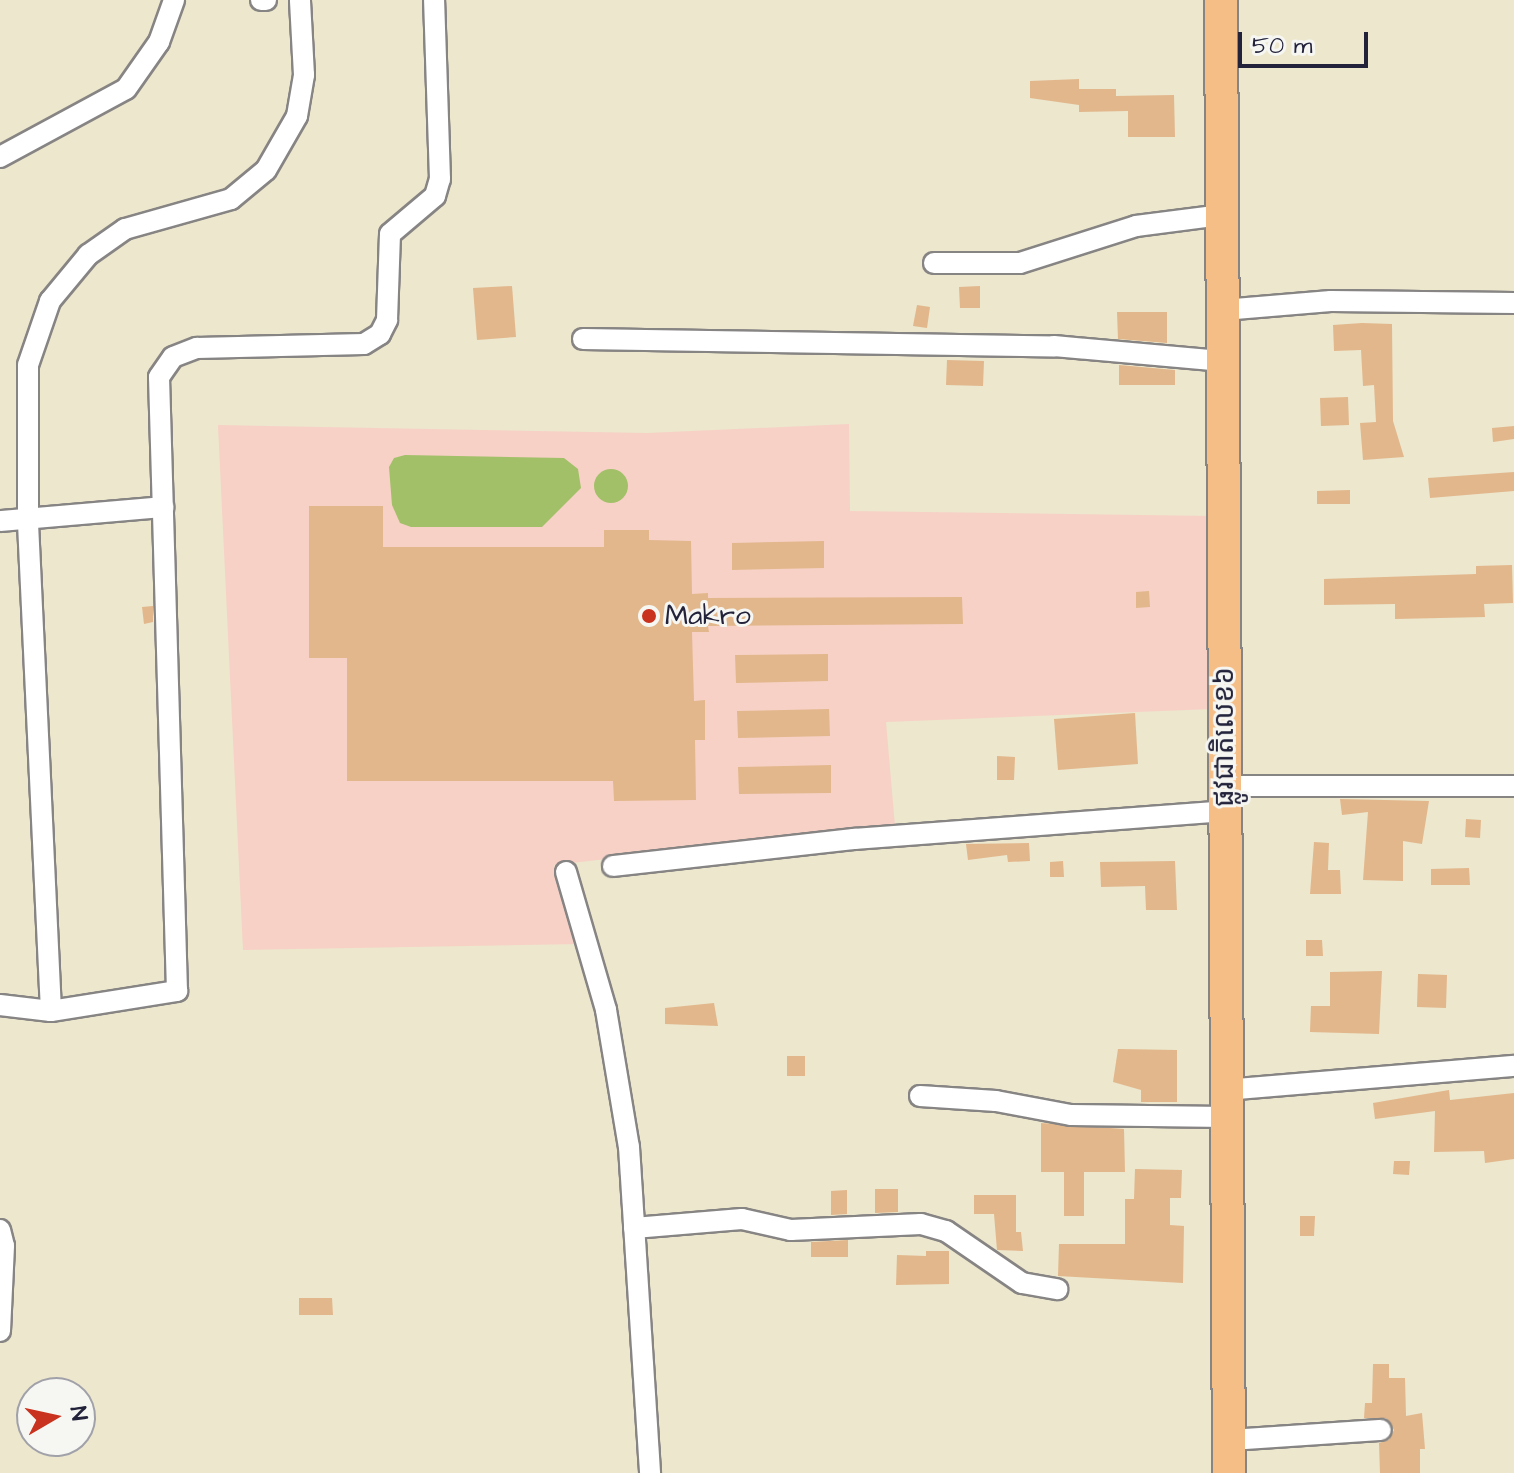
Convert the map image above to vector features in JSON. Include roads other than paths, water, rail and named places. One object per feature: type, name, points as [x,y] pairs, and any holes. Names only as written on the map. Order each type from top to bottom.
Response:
[{"type":"highway","name":"ផ្លូវជាតិលេខ៦","points":[[1221,0],[1229,1473]]},
{"type":"street","points":[[0,157],[126,89],[159,42],[174,0]]},
{"type":"street","points":[[51,1011],[28,516],[28,365],[50,301],[88,255],[125,229],[231,199],[266,170],[297,116],[304,75],[300,0]]},
{"type":"street","points":[[0,1005],[51,1011],[177,991],[159,377],[173,357],[197,348],[364,344],[380,334],[387,320],[390,234],[435,196],[440,179],[434,0]]},
{"type":"street","points":[[934,263],[1020,263],[1136,226],[1222,215]]},
{"type":"street","points":[[1223,310],[1331,301],[1514,303]]},
{"type":"street","points":[[583,339],[1054,346],[1223,361]]},
{"type":"street","points":[[0,521],[28,516],[163,507]]},
{"type":"street","points":[[613,866],[1225,798],[1514,786]]},
{"type":"street","points":[[566,872],[606,1010],[629,1147],[650,1473]]},
{"type":"street","points":[[920,1096],[996,1101],[1071,1115],[1226,1104],[1514,1066]]},
{"type":"street","points":[[634,1228],[742,1219],[791,1230],[921,1224],[946,1231],[1022,1283],[1057,1289]]},
{"type":"street","points":[[0,1230],[4,1246],[0,1331]]},
{"type":"street","points":[[1229,1440],[1381,1430]]},
{"type":"place","name":"Makro","points":[[649,616]]}]
